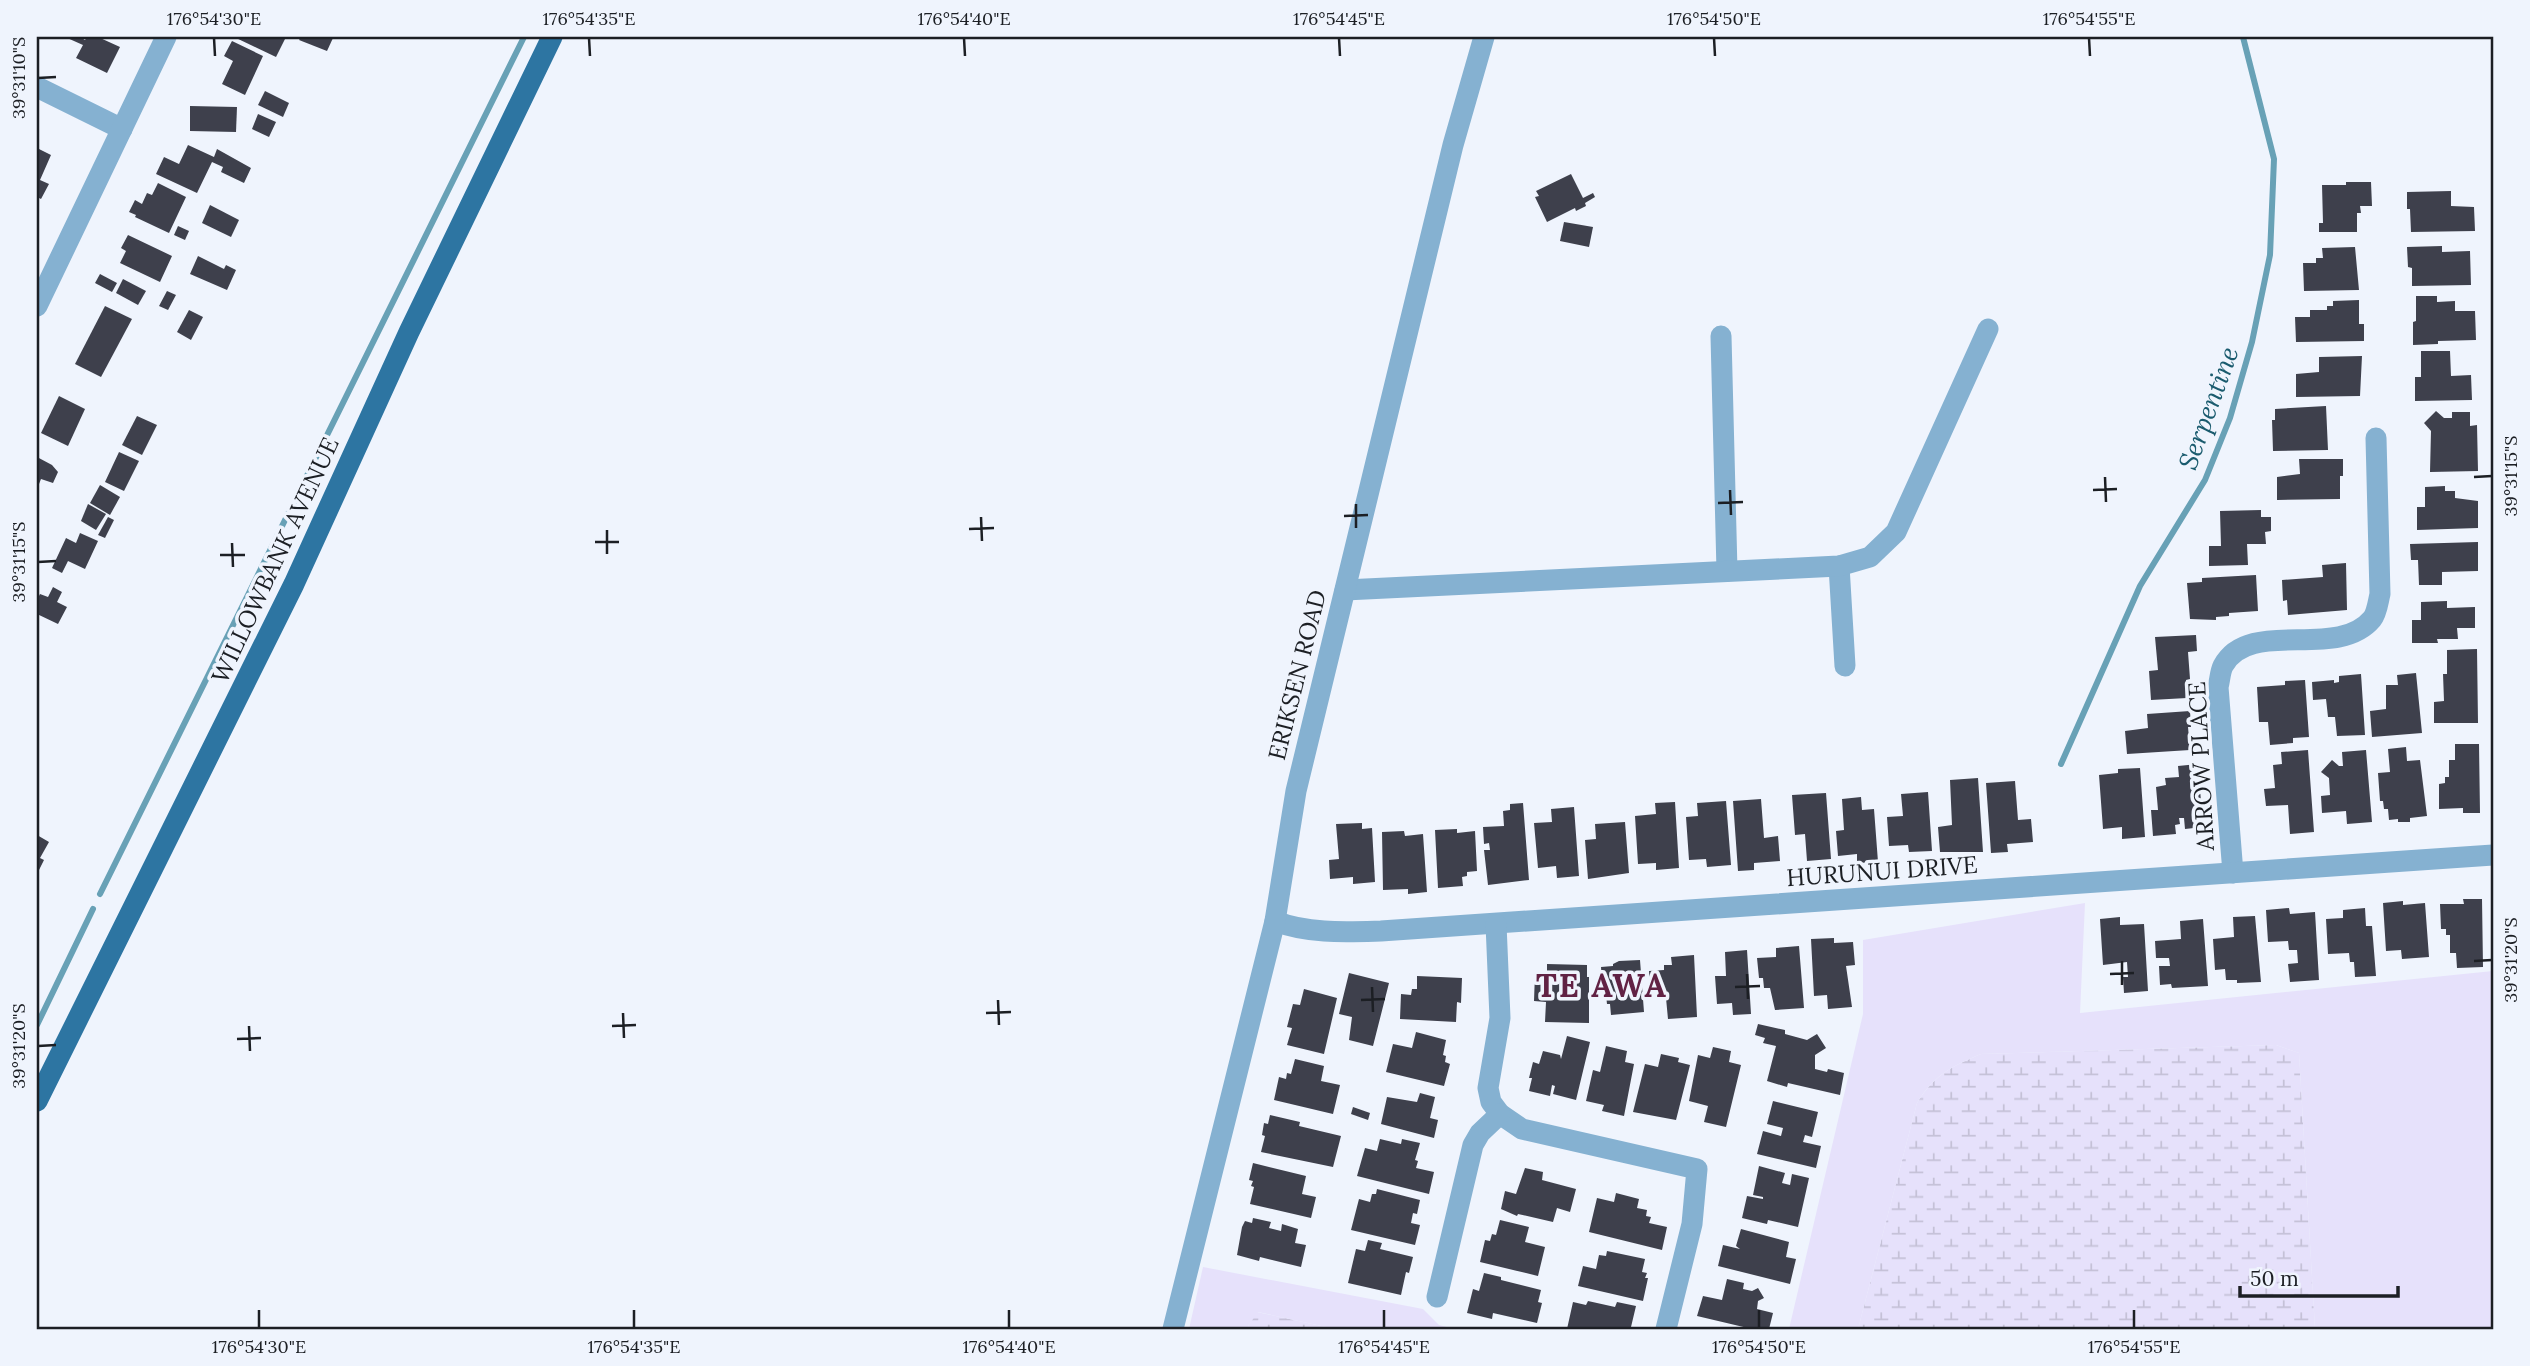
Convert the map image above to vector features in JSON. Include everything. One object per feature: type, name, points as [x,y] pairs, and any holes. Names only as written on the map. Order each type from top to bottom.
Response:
[{"type":"main road","name":"WILLOWBANK AVENUE","points":[[37,1101],[294,584],[409,332],[552,37]]},
{"type":"street","points":[[37,306],[166,37]]},
{"type":"street","name":"ERIKSEN ROAD","points":[[1173,1329],[1275,921],[1296,791],[1453,145],[1484,37]]},
{"type":"street","points":[[37,87],[122,129]]},
{"type":"street","points":[[1345,590],[1839,566],[1871,557],[1896,532],[1988,329]]},
{"type":"street","points":[[1721,336],[1727,571]]},
{"type":"street","name":"ARROW PLACE","points":[[2232,873],[2218,687],[2222,668],[2232,654],[2247,647],[2263,642],[2337,638],[2357,631],[2373,618],[2381,594],[2376,438]]},
{"type":"street","points":[[1839,566],[1845,666]]},
{"type":"street","name":"HURUNUI DRIVE","points":[[1275,921],[1292,928],[1341,932],[1496,924],[2493,855]]},
{"type":"street","points":[[1496,924],[1500,1018],[1488,1088],[1491,1102],[1500,1114],[1522,1129],[1697,1169],[1692,1223],[1666,1329]]},
{"type":"street","points":[[1437,1297],[1473,1145],[1480,1133],[1500,1114]]},
{"type":"green space","points":[[2085,903],[2080,1013],[2493,971],[2493,1329],[2315,1329],[2299,1053],[2276,1045],[1981,1054],[1952,1068],[1930,1085],[1917,1103],[1858,1329],[1789,1329],[1863,1014],[1863,940]]},
{"type":"green space","points":[[2276,1045],[2299,1053],[2315,1329],[1858,1329],[1917,1103],[1944,1072],[1981,1054]]},
{"type":"green space","points":[[1203,1267],[1423,1309],[1439,1325],[1455,1329],[1335,1329],[1258,1312],[1248,1326],[1249,1329],[1189,1329]]},
{"type":"green space","points":[[1257,1312],[1335,1329],[1249,1329],[1248,1326]]},
{"type":"building","points":[[65,37],[80,37],[85,40],[87,37],[98,37],[120,47],[107,73],[76,58],[83,45]]},
{"type":"building","points":[[234,37],[286,37],[276,57]]},
{"type":"building","points":[[301,37],[333,38],[327,51],[299,40]]},
{"type":"building","points":[[232,41],[263,56],[245,95],[222,84],[233,61],[224,56]]},
{"type":"building","points":[[265,91],[289,103],[283,117],[258,105]]},
{"type":"building","points":[[190,106],[237,107],[236,132],[190,131]]},
{"type":"building","points":[[258,114],[276,122],[269,137],[252,129]]},
{"type":"building","points":[[188,145],[214,157],[217,149],[251,168],[244,183],[221,172],[223,167],[212,162],[197,193],[156,174],[164,157],[179,164]]},
{"type":"building","points":[[37,148],[51,155],[40,180],[49,184],[41,199],[37,197]]},
{"type":"building","points":[[1571,174],[1583,198],[1593,193],[1595,197],[1585,203],[1586,206],[1576,211],[1575,208],[1547,222],[1535,197],[1539,196],[1536,191]]},
{"type":"building","points":[[2346,182],[2371,182],[2372,206],[2360,206],[2361,213],[2357,213],[2357,232],[2319,232],[2319,223],[2323,223],[2322,185],[2346,185]]},
{"type":"building","points":[[158,183],[186,197],[169,233],[129,212],[135,200],[142,204],[147,193],[152,195]]},
{"type":"building","points":[[2451,191],[2451,206],[2474,207],[2475,231],[2411,232],[2407,192]]},
{"type":"building","points":[[210,205],[239,220],[231,237],[202,223]]},
{"type":"building","points":[[1564,222],[1593,227],[1589,247],[1560,241]]},
{"type":"building","points":[[178,226],[189,231],[185,240],[174,235]]},
{"type":"building","points":[[128,235],[172,256],[160,282],[120,263],[126,251],[121,248]]},
{"type":"building","points":[[2442,246],[2442,252],[2470,251],[2471,285],[2412,286],[2412,268],[2408,267],[2407,247]]},
{"type":"building","points":[[2355,247],[2359,290],[2304,291],[2303,263],[2316,263],[2316,258],[2323,258],[2322,248]]},
{"type":"building","points":[[198,256],[224,269],[226,265],[236,270],[227,290],[190,274]]},
{"type":"building","points":[[100,274],[117,283],[112,292],[95,283]]},
{"type":"building","points":[[123,279],[146,291],[138,305],[116,293]]},
{"type":"building","points":[[167,291],[176,295],[168,310],[159,306]]},
{"type":"building","points":[[2416,296],[2437,296],[2437,302],[2455,301],[2455,311],[2475,311],[2476,340],[2413,345]]},
{"type":"building","points":[[2359,300],[2359,324],[2364,324],[2364,341],[2296,342],[2295,317],[2310,317],[2310,310],[2327,310],[2327,306],[2333,306],[2333,301]]},
{"type":"building","points":[[105,306],[132,319],[101,377],[75,364]]},
{"type":"building","points":[[189,310],[203,317],[191,340],[177,332]]},
{"type":"building","points":[[2421,351],[2450,351],[2451,376],[2471,375],[2472,400],[2415,401],[2415,377],[2421,377]]},
{"type":"building","points":[[2362,356],[2360,396],[2296,397],[2296,374],[2319,372],[2319,357]]},
{"type":"building","points":[[59,396],[85,409],[68,446],[41,433]]},
{"type":"building","points":[[2326,406],[2328,450],[2273,451],[2272,420],[2275,420],[2275,409]]},
{"type":"building","points":[[2436,411],[2444,418],[2452,418],[2452,412],[2470,412],[2470,426],[2477,425],[2478,471],[2430,472],[2431,431],[2424,423]]},
{"type":"building","points":[[137,416],[157,425],[142,455],[122,445]]},
{"type":"building","points":[[119,452],[139,461],[124,491],[105,482]]},
{"type":"building","points":[[37,457],[52,465],[58,472],[53,483],[41,479],[37,489]]},
{"type":"building","points":[[2299,459],[2343,459],[2340,499],[2277,500],[2277,477],[2300,474]]},
{"type":"building","points":[[100,485],[120,497],[110,515],[90,503]]},
{"type":"building","points":[[2445,486],[2445,491],[2455,491],[2455,498],[2478,501],[2478,528],[2417,530],[2417,507],[2425,507],[2425,487]]},
{"type":"building","points":[[88,504],[106,514],[96,530],[81,521]]},
{"type":"building","points":[[2261,510],[2261,517],[2271,517],[2271,531],[2265,532],[2266,544],[2247,544],[2248,565],[2209,566],[2209,546],[2221,546],[2220,511]]},
{"type":"building","points":[[108,517],[114,520],[105,538],[98,535]]},
{"type":"building","points":[[80,533],[98,541],[85,569],[68,561],[62,573],[52,568],[66,538],[76,543]]},
{"type":"building","points":[[2478,542],[2478,571],[2442,572],[2442,585],[2419,585],[2418,560],[2411,560],[2410,544]]},
{"type":"building","points":[[2346,563],[2347,610],[2288,615],[2287,600],[2283,601],[2282,580],[2323,577],[2322,565]]},
{"type":"building","points":[[2256,575],[2258,611],[2229,613],[2229,616],[2216,617],[2216,620],[2190,619],[2187,583],[2202,582],[2202,578]]},
{"type":"building","points":[[53,587],[62,592],[57,602],[67,607],[58,624],[37,614],[40,594],[48,597]]},
{"type":"building","points":[[2447,601],[2447,608],[2475,607],[2475,628],[2457,628],[2458,639],[2437,639],[2438,643],[2412,643],[2412,620],[2421,620],[2421,602]]},
{"type":"building","points":[[2196,635],[2197,651],[2188,652],[2190,679],[2186,680],[2187,698],[2151,700],[2149,671],[2158,670],[2155,637]]},
{"type":"building","points":[[2477,649],[2478,723],[2434,723],[2434,702],[2444,701],[2443,674],[2447,674],[2447,650]]},
{"type":"building","points":[[2416,673],[2422,733],[2372,737],[2370,711],[2386,709],[2386,685],[2398,685],[2397,675]]},
{"type":"building","points":[[2361,674],[2365,735],[2337,736],[2335,717],[2328,717],[2326,699],[2313,700],[2312,682],[2334,680],[2334,683],[2339,682],[2339,676]]},
{"type":"building","points":[[2305,680],[2309,737],[2293,738],[2293,743],[2270,745],[2268,722],[2259,722],[2257,687]]},
{"type":"building","points":[[2190,711],[2190,750],[2127,754],[2125,731],[2148,728],[2147,714]]},
{"type":"building","points":[[2455,744],[2479,744],[2480,813],[2463,813],[2463,808],[2439,809],[2439,784],[2445,783],[2445,777],[2449,777],[2449,760],[2455,760]]},
{"type":"building","points":[[2406,747],[2407,761],[2420,760],[2427,816],[2410,818],[2410,822],[2398,822],[2398,819],[2389,820],[2388,809],[2384,809],[2383,801],[2380,801],[2378,773],[2390,772],[2388,749]]},
{"type":"building","points":[[2308,750],[2314,832],[2290,834],[2288,805],[2266,806],[2264,789],[2275,788],[2273,765],[2282,764],[2281,752]]},
{"type":"building","points":[[2366,750],[2372,822],[2347,824],[2346,811],[2322,813],[2321,796],[2330,795],[2329,778],[2321,772],[2332,760],[2343,766],[2342,752]]},
{"type":"building","points":[[2198,764],[2203,827],[2185,829],[2184,818],[2179,818],[2180,824],[2175,825],[2176,834],[2153,836],[2151,810],[2158,810],[2156,787],[2166,785],[2165,778],[2179,777],[2178,766]]},
{"type":"building","points":[[2140,768],[2145,837],[2122,839],[2122,827],[2103,829],[2099,775],[2118,773],[2118,769]]},
{"type":"building","points":[[1978,778],[1983,852],[1940,852],[1938,827],[1952,825],[1950,780]]},
{"type":"building","points":[[2015,781],[2018,820],[2031,819],[2033,842],[2007,844],[2008,852],[1991,853],[1986,783]]},
{"type":"building","points":[[1928,792],[1932,851],[1909,852],[1908,845],[1889,846],[1887,817],[1903,816],[1901,794]]},
{"type":"building","points":[[1826,793],[1831,859],[1807,861],[1805,834],[1795,835],[1792,795]]},
{"type":"building","points":[[1861,797],[1862,810],[1874,809],[1878,862],[1857,863],[1857,854],[1838,856],[1836,831],[1844,830],[1842,799]]},
{"type":"building","points":[[1761,799],[1764,838],[1778,836],[1780,861],[1754,863],[1754,870],[1738,871],[1733,801]]},
{"type":"building","points":[[1726,801],[1731,865],[1707,867],[1706,859],[1689,860],[1686,817],[1698,816],[1697,803]]},
{"type":"building","points":[[1675,802],[1679,868],[1656,870],[1656,863],[1638,864],[1635,816],[1656,814],[1655,803]]},
{"type":"building","points":[[1523,803],[1529,880],[1488,885],[1484,850],[1490,850],[1489,843],[1484,844],[1483,827],[1504,826],[1503,811],[1510,810],[1510,804]]},
{"type":"building","points":[[1574,807],[1579,876],[1557,878],[1556,866],[1538,868],[1534,823],[1552,822],[1551,809]]},
{"type":"building","points":[[1625,822],[1629,873],[1588,879],[1585,840],[1596,839],[1595,824]]},
{"type":"building","points":[[1362,823],[1362,829],[1372,828],[1375,882],[1353,884],[1353,877],[1330,879],[1329,860],[1339,859],[1336,824]]},
{"type":"building","points":[[1457,829],[1457,833],[1475,831],[1477,871],[1467,872],[1467,876],[1462,877],[1463,886],[1438,888],[1435,830]]},
{"type":"building","points":[[1404,831],[1405,836],[1423,834],[1427,892],[1408,894],[1408,889],[1383,890],[1382,832]]},
{"type":"building","points":[[37,835],[49,842],[40,858],[44,860],[37,874]]},
{"type":"building","points":[[2463,899],[2482,899],[2483,967],[2457,968],[2456,953],[2450,953],[2450,935],[2446,935],[2446,929],[2441,929],[2440,904],[2464,904]]},
{"type":"building","points":[[2403,901],[2403,905],[2425,903],[2429,957],[2402,959],[2401,950],[2386,951],[2383,903]]},
{"type":"building","points":[[2289,908],[2290,914],[2315,912],[2319,980],[2290,982],[2288,964],[2298,963],[2297,950],[2289,950],[2288,941],[2268,942],[2266,910]]},
{"type":"building","points":[[2365,908],[2366,926],[2372,926],[2376,976],[2355,977],[2354,962],[2350,962],[2349,953],[2328,954],[2326,919],[2343,918],[2343,910]]},
{"type":"building","points":[[2255,916],[2261,982],[2237,983],[2237,980],[2226,980],[2225,969],[2215,970],[2213,939],[2234,937],[2233,917]]},
{"type":"building","points":[[2120,917],[2120,925],[2144,924],[2148,991],[2124,993],[2123,977],[2128,977],[2127,962],[2103,965],[2100,919]]},
{"type":"building","points":[[2203,919],[2208,986],[2172,988],[2171,984],[2160,985],[2159,966],[2170,966],[2169,958],[2156,958],[2155,941],[2181,939],[2180,921]]},
{"type":"building","points":[[1834,938],[1834,943],[1853,942],[1855,965],[1846,966],[1852,1007],[1828,1009],[1827,995],[1814,996],[1811,939]]},
{"type":"building","points":[[1799,946],[1804,1008],[1775,1010],[1770,988],[1764,988],[1763,978],[1759,978],[1757,958],[1776,957],[1776,948]]},
{"type":"building","points":[[1747,950],[1751,1014],[1733,1015],[1732,1003],[1717,1004],[1715,976],[1726,976],[1725,952]]},
{"type":"building","points":[[1694,955],[1697,1017],[1668,1019],[1666,998],[1651,999],[1649,971],[1664,970],[1664,965],[1672,965],[1671,957]]},
{"type":"building","points":[[1640,960],[1644,1012],[1611,1015],[1610,1004],[1607,1004],[1606,995],[1603,995],[1601,967],[1613,966],[1619,961]]},
{"type":"building","points":[[1547,964],[1587,965],[1589,1023],[1545,1022],[1546,1002],[1534,1001],[1535,973],[1547,973]]},
{"type":"building","points":[[1349,973],[1389,983],[1373,1046],[1349,1040],[1352,1017],[1339,1014]]},
{"type":"building","points":[[1417,976],[1462,978],[1461,1003],[1457,1002],[1456,1022],[1400,1019],[1401,994],[1411,995],[1412,989],[1417,989]]},
{"type":"building","points":[[1304,989],[1337,998],[1324,1054],[1287,1045],[1292,1028],[1287,1027],[1293,1004],[1300,1005]]},
{"type":"building","points":[[1758,1024],[1785,1030],[1785,1034],[1807,1040],[1817,1034],[1826,1048],[1815,1055],[1815,1069],[1844,1073],[1840,1095],[1788,1083],[1787,1087],[1767,1081],[1776,1046],[1763,1043],[1765,1038],[1755,1035]]},
{"type":"building","points":[[1416,1032],[1446,1040],[1443,1055],[1446,1056],[1445,1062],[1450,1064],[1444,1086],[1386,1072],[1393,1044],[1412,1048]]},
{"type":"building","points":[[1567,1036],[1590,1042],[1576,1100],[1553,1094],[1555,1086],[1552,1085],[1550,1096],[1529,1091],[1533,1062],[1539,1064],[1543,1051],[1560,1055],[1561,1059]]},
{"type":"building","points":[[1606,1046],[1627,1051],[1625,1062],[1634,1064],[1624,1116],[1602,1111],[1604,1105],[1586,1101],[1593,1070],[1600,1072]]},
{"type":"building","points":[[1713,1047],[1731,1051],[1729,1062],[1741,1065],[1726,1127],[1704,1122],[1708,1106],[1689,1101],[1698,1055],[1710,1058]]},
{"type":"building","points":[[1661,1054],[1679,1058],[1678,1062],[1690,1065],[1676,1120],[1633,1112],[1645,1064],[1658,1067]]},
{"type":"building","points":[[1295,1059],[1324,1066],[1321,1081],[1340,1085],[1333,1114],[1274,1100],[1279,1077],[1286,1079],[1287,1073],[1291,1074]]},
{"type":"building","points":[[1420,1093],[1435,1097],[1430,1118],[1438,1120],[1434,1138],[1381,1124],[1387,1097],[1417,1102]]},
{"type":"building","points":[[1773,1101],[1818,1112],[1812,1137],[1805,1135],[1803,1142],[1821,1146],[1816,1168],[1757,1154],[1763,1131],[1781,1136],[1783,1128],[1767,1124]]},
{"type":"building","points":[[1353,1107],[1370,1113],[1368,1120],[1351,1114]]},
{"type":"building","points":[[1270,1115],[1300,1122],[1299,1126],[1341,1136],[1333,1167],[1261,1152],[1265,1136],[1262,1135],[1264,1123],[1268,1124]]},
{"type":"building","points":[[1380,1139],[1401,1144],[1402,1139],[1420,1143],[1415,1160],[1418,1161],[1416,1168],[1434,1172],[1429,1194],[1357,1176],[1365,1148],[1377,1151]]},
{"type":"building","points":[[1253,1163],[1306,1176],[1302,1194],[1316,1197],[1311,1218],[1250,1204],[1254,1187],[1251,1186],[1253,1181],[1249,1180]]},
{"type":"building","points":[[1759,1166],[1785,1173],[1782,1183],[1790,1185],[1792,1174],[1809,1178],[1798,1227],[1768,1220],[1767,1224],[1742,1218],[1747,1196],[1763,1199],[1753,1195]]},
{"type":"building","points":[[1525,1168],[1543,1172],[1542,1180],[1576,1189],[1570,1212],[1557,1208],[1553,1222],[1518,1214],[1517,1216],[1501,1209],[1505,1191],[1516,1194]]},
{"type":"building","points":[[1377,1189],[1420,1200],[1417,1214],[1413,1213],[1411,1223],[1420,1225],[1415,1245],[1351,1230],[1359,1199],[1370,1202]]},
{"type":"building","points":[[1616,1193],[1639,1199],[1637,1208],[1647,1210],[1646,1216],[1651,1217],[1649,1223],[1667,1227],[1662,1250],[1589,1232],[1597,1198],[1614,1202]]},
{"type":"building","points":[[1253,1218],[1271,1222],[1269,1228],[1281,1231],[1282,1224],[1298,1229],[1295,1243],[1306,1245],[1301,1267],[1260,1257],[1259,1261],[1237,1255],[1242,1227],[1245,1221],[1252,1223]]},
{"type":"building","points":[[1500,1220],[1529,1227],[1525,1242],[1545,1247],[1538,1276],[1480,1262],[1485,1240],[1490,1241],[1492,1234],[1496,1235]]},
{"type":"building","points":[[1741,1229],[1789,1242],[1786,1257],[1796,1259],[1790,1284],[1718,1266],[1723,1245],[1740,1249],[1736,1246]]},
{"type":"building","points":[[1368,1240],[1382,1243],[1380,1249],[1413,1257],[1409,1273],[1406,1272],[1401,1295],[1348,1283],[1356,1249],[1365,1251]]},
{"type":"building","points":[[1607,1251],[1645,1259],[1642,1272],[1647,1273],[1645,1278],[1648,1278],[1643,1301],[1578,1286],[1583,1266],[1596,1269],[1599,1255],[1606,1256]]},
{"type":"building","points":[[1484,1273],[1541,1290],[1538,1302],[1542,1303],[1537,1323],[1493,1313],[1492,1319],[1467,1313],[1473,1289],[1479,1291]]},
{"type":"building","points":[[1727,1279],[1744,1283],[1743,1289],[1752,1291],[1758,1288],[1764,1298],[1758,1301],[1757,1309],[1773,1313],[1769,1329],[1752,1329],[1697,1316],[1703,1296],[1722,1300]]},
{"type":"building","points":[[1588,1301],[1615,1307],[1617,1302],[1636,1306],[1631,1327],[1567,1329],[1573,1302],[1586,1305]]},
{"type":"waterway","points":[[100,894],[524,37]]},
{"type":"waterway","name":"Serpentine","points":[[2061,764],[2140,586],[2205,480],[2230,418],[2252,342],[2270,255],[2274,159],[2243,37]]},
{"type":"waterway","points":[[37,1025],[93,909]]},
{"type":"district","name":"TE AWA","points":[[1602,985]]}]
